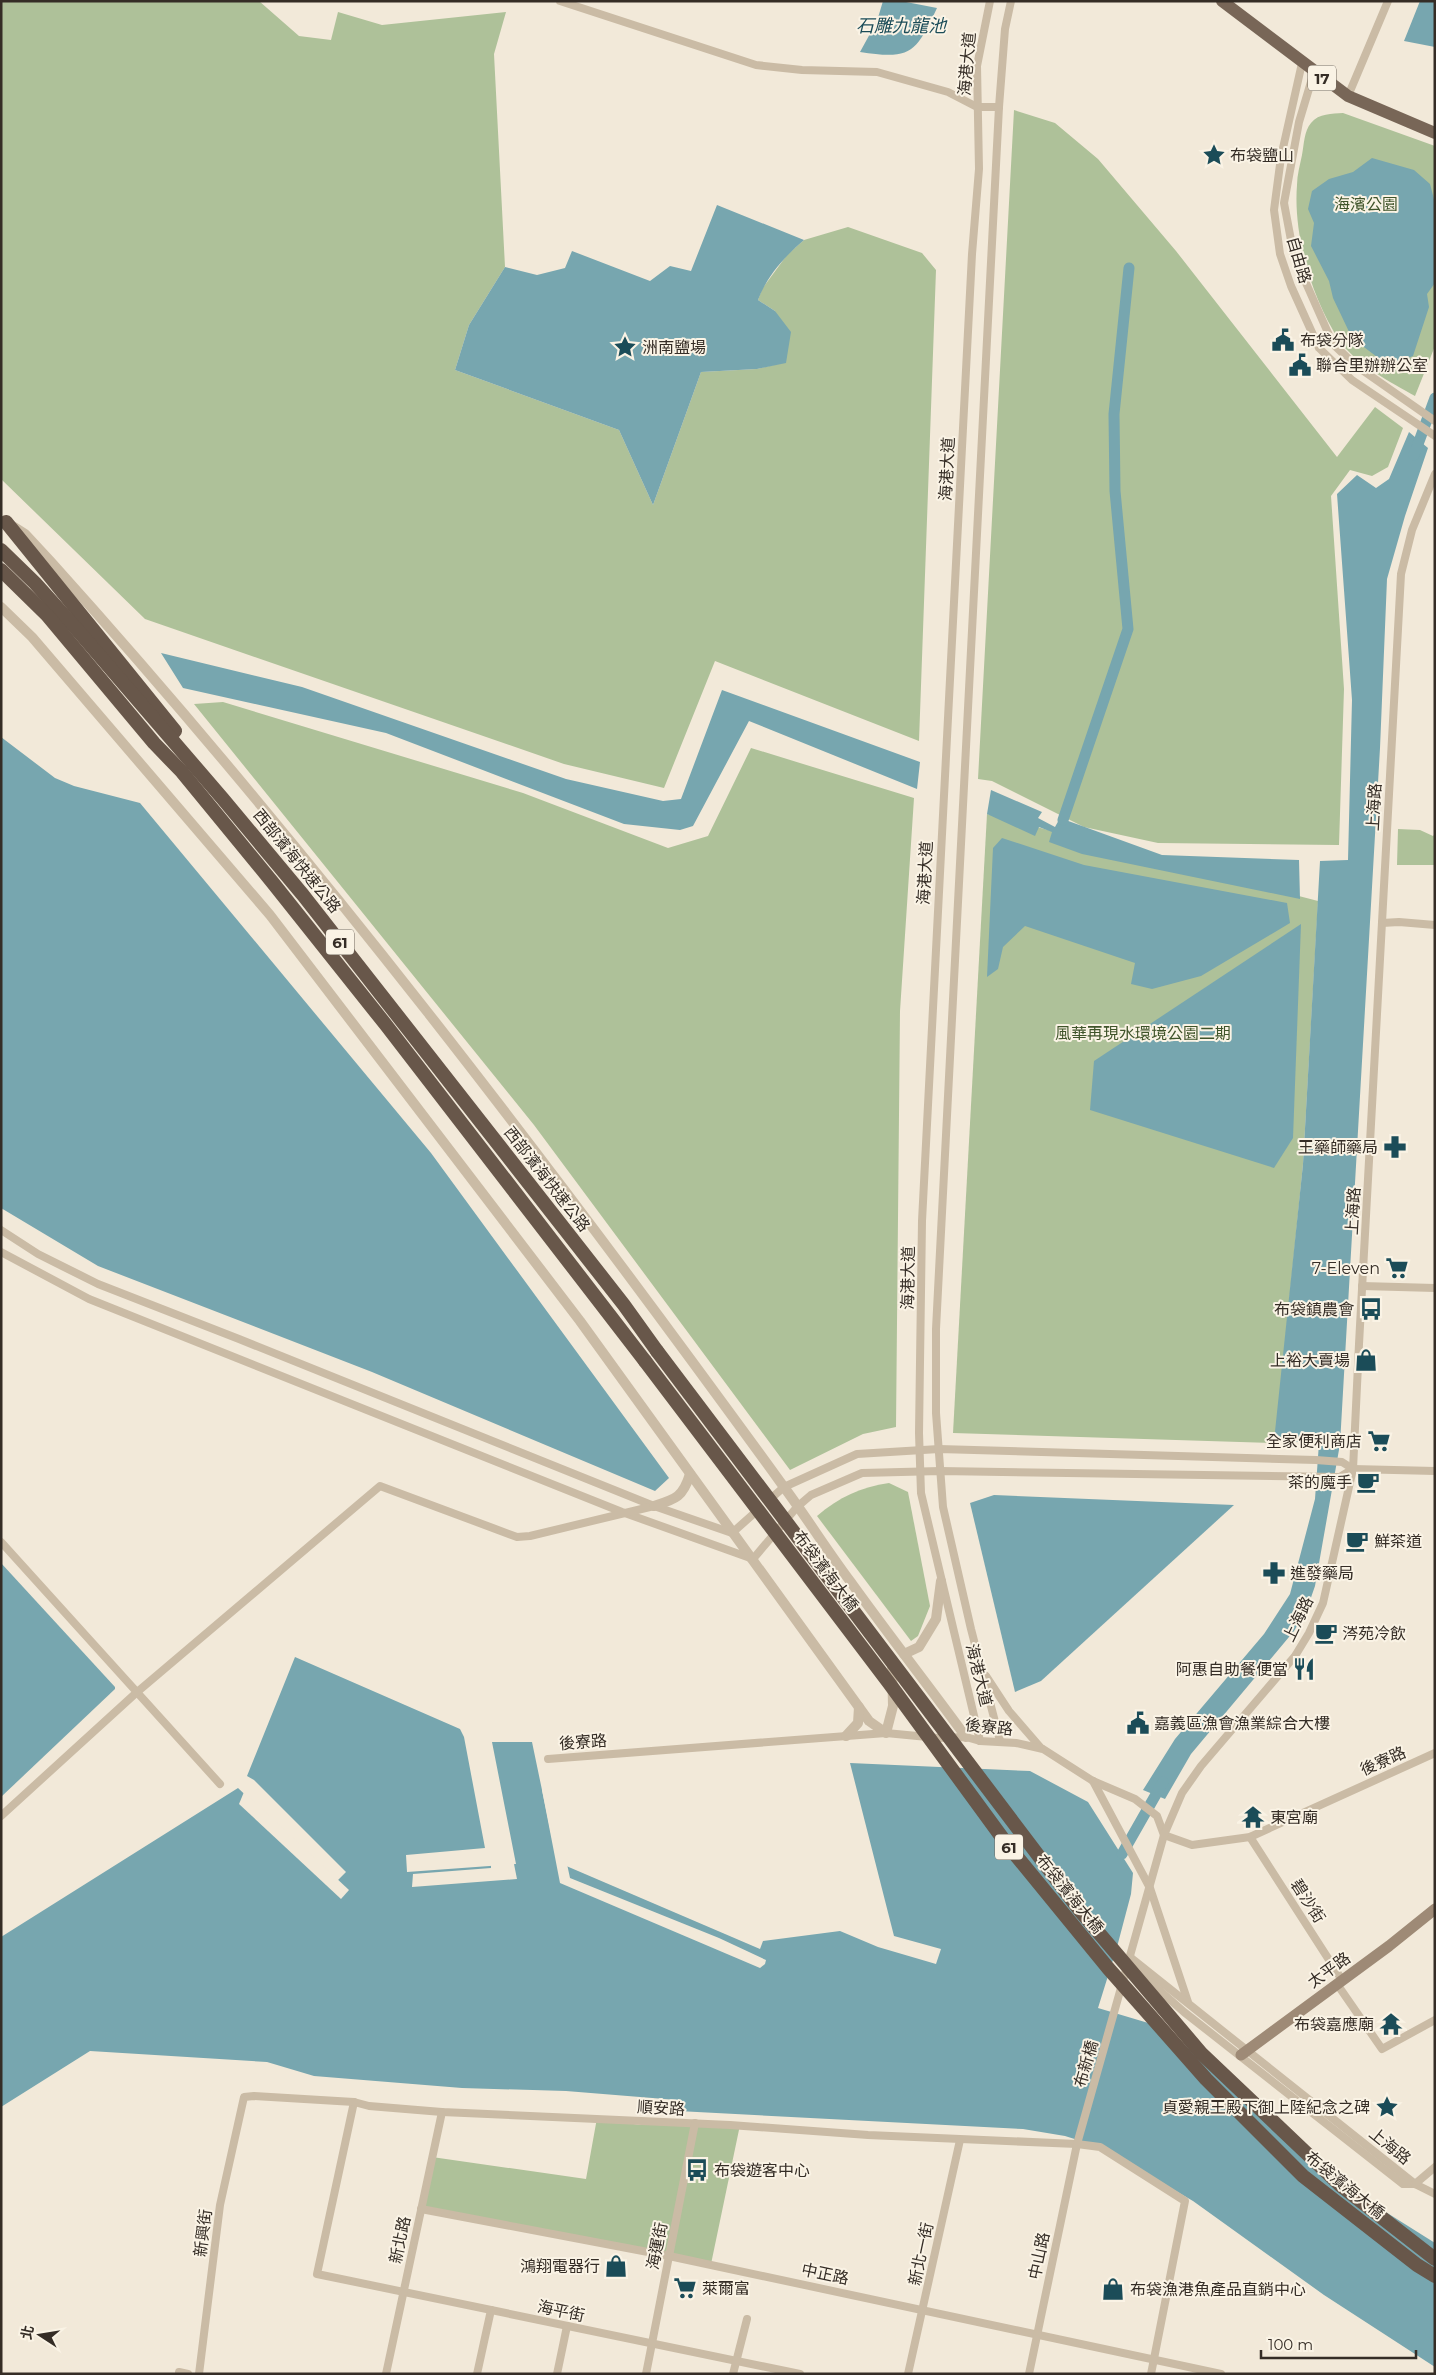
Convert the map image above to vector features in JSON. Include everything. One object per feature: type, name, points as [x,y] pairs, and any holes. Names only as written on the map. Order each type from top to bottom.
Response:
[{"type":"highway","points":[[4,520],[176,731],[223,799]]},
{"type":"highway","name":"西部濱海快速公路","points":[[1,550],[67,618],[223,799],[309,903],[624,1305],[657,1351]]},
{"type":"highway","name":"西部濱海快速公路","points":[[1,570],[47,615],[154,743],[182,772],[303,920],[645,1361]]},
{"type":"highway","points":[[1,580],[154,743]]},
{"type":"highway","name":"布袋濱海大橋","points":[[657,1351],[1081,1912],[1201,2053],[1340,2185],[1435,2259]]},
{"type":"highway","name":"布袋濱海大橋","points":[[645,1361],[889,1683],[1009,1847],[1108,1968],[1206,2079],[1303,2176],[1417,2265],[1435,2276]]},
{"type":"main road","name":"17","points":[[1222,1],[1302,64],[1348,96],[1435,133]]},
{"type":"main road","name":"太平路","points":[[1244,2052],[1340,1982],[1435,1909]]},
{"type":"street","points":[[560,1],[756,65],[802,70],[877,72],[948,92],[977,107],[1000,107]]},
{"type":"street","name":"海港大道","points":[[980,1741],[921,1493],[919,1450],[922,1222],[972,264],[979,169],[977,66],[990,1]]},
{"type":"street","name":"海港大道","points":[[1000,1741],[943,1507],[936,1414],[936,1329],[1000,107],[1005,29],[1010,1]]},
{"type":"street","points":[[1348,96],[1388,1]]},
{"type":"street","name":"自由路","points":[[1302,64],[1280,157],[1274,210],[1280,254],[1291,286],[1319,348],[1352,380],[1435,436]]},
{"type":"street","name":"自由路","points":[[1314,72],[1299,122],[1284,203],[1294,256],[1333,344],[1355,365],[1435,421]]},
{"type":"street","name":"上海路","points":[[1121,1993],[1164,1835],[1182,1793],[1196,1773],[1295,1656],[1309,1633],[1323,1603],[1353,1469],[1401,574],[1412,530],[1435,474]]},
{"type":"street","points":[[4,520],[24,534],[68,580],[318,873],[527,1141],[784,1487],[886,1630],[966,1737]]},
{"type":"street","points":[[1,607],[32,637],[270,915],[580,1321],[869,1721],[886,1733],[893,1706],[892,1651],[886,1630]]},
{"type":"street","points":[[1382,923],[1398,922],[1435,925]]},
{"type":"street","points":[[1,1230],[38,1254],[98,1284],[654,1506],[732,1533]]},
{"type":"street","points":[[1,1252],[89,1299],[622,1512],[753,1559]]},
{"type":"street","points":[[1362,1286],[1435,1288]]},
{"type":"street","points":[[732,1533],[784,1487],[857,1454],[939,1449],[1316,1460],[1342,1462],[1353,1469],[1435,1471]]},
{"type":"street","points":[[753,1559],[798,1507],[811,1495],[862,1473],[940,1471],[1340,1477],[1353,1469]]},
{"type":"street","points":[[1,1816],[136,1694],[380,1486],[517,1537],[530,1536],[676,1499],[685,1488],[690,1474]]},
{"type":"street","points":[[1,1542],[136,1694],[220,1784]]},
{"type":"street","points":[[904,1654],[919,1647],[936,1619],[941,1581]]},
{"type":"street","points":[[982,1671],[1009,1711],[1043,1749]]},
{"type":"street","points":[[846,1736],[858,1723],[859,1707]]},
{"type":"street","name":"後寮路","points":[[548,1759],[886,1733],[938,1738],[966,1737],[980,1741],[1000,1741],[1043,1749],[1093,1781],[1135,1799],[1157,1816],[1164,1835],[1192,1845],[1250,1837],[1435,1754]]},
{"type":"street","points":[[1093,1781],[1150,1888],[1188,2002]]},
{"type":"street","name":"碧沙街","points":[[1250,1837],[1382,2049],[1435,2020]]},
{"type":"street","name":"上海路","points":[[1131,1958],[1188,2002],[1244,2052]]},
{"type":"street","name":"上海路","points":[[1131,1958],[1138,1971],[1164,1996],[1244,2052],[1415,2184],[1435,2194]]},
{"type":"street","name":"布新橋","points":[[1077,2144],[1121,1993]]},
{"type":"street","name":"順安路","points":[[244,2097],[354,2102],[369,2106],[442,2112],[695,2123],[960,2140],[1077,2144],[1100,2147],[1185,2201],[1154,2359]]},
{"type":"street","name":"新興街","points":[[199,2374],[220,2205],[244,2097]]},
{"type":"street","name":"海平街","points":[[354,2102],[317,2274],[800,2374]]},
{"type":"street","name":"新北路","points":[[386,2374],[442,2112]]},
{"type":"street","name":"海運街","points":[[646,2374],[695,2123]]},
{"type":"street","name":"新北一街","points":[[908,2374],[924,2309],[960,2140]]},
{"type":"street","name":"中山路","points":[[1029,2374],[1077,2144]]},
{"type":"street","points":[[1415,2184],[1435,2167]]},
{"type":"street","name":"中正路","points":[[420,2209],[669,2256],[1037,2333],[1221,2374]]},
{"type":"street","points":[[477,2374],[491,2310]]},
{"type":"street","points":[[733,2374],[746,2318]]},
{"type":"street","points":[[557,2374],[567,2326]]},
{"type":"street","points":[[1151,2374],[1154,2359]]},
{"type":"green space","points":[[1,1],[259,1],[299,36],[331,40],[338,12],[382,25],[506,12],[494,54],[505,267],[469,325],[455,370],[619,430],[653,505],[701,372],[757,369],[786,362],[775,311],[758,300],[762,289],[787,255],[804,240],[848,227],[922,253],[936,270],[919,741],[715,661],[664,788],[564,764],[145,619],[1,479]]},
{"type":"green space","points":[[1014,110],[1055,123],[1098,159],[1176,251],[1337,457],[1375,407],[1403,428],[1388,467],[1372,476],[1350,470],[1331,496],[1344,689],[1339,845],[1158,843],[1084,827],[992,781],[978,779]]},
{"type":"green space","name":"海濱公園","points":[[1343,113],[1435,146],[1435,346],[1415,396],[1374,372],[1354,357],[1339,340],[1320,306],[1306,266],[1298,225],[1297,204],[1298,178],[1306,134],[1311,123],[1318,117]]},
{"type":"green space","points":[[223,702],[523,793],[668,848],[708,836],[751,748],[914,798],[900,1011],[896,1427],[863,1434],[790,1470],[534,1125],[194,704]]},
{"type":"green space","name":"風華再現水環境公園二期","points":[[987,814],[1318,901],[1303,1164],[1275,1443],[953,1433]]},
{"type":"green space","points":[[1398,829],[1420,830],[1433,836],[1435,834],[1435,865],[1397,865]]},
{"type":"green space","points":[[889,1483],[908,1492],[930,1606],[918,1636],[911,1641],[817,1516],[834,1503],[851,1494],[869,1487]]},
{"type":"green space","points":[[597,2118],[640,2125],[740,2125],[711,2264],[421,2209],[432,2157],[586,2179]]},
{"type":"water","name":"石雕九龍池","points":[[883,1],[901,1],[937,8],[923,35],[910,50],[891,55],[860,52],[877,21]]},
{"type":"water","points":[[1420,1],[1435,1],[1435,47],[1404,41]]},
{"type":"water","name":"海濱公園","points":[[1372,158],[1414,170],[1430,184],[1435,203],[1435,283],[1427,294],[1429,307],[1413,356],[1398,362],[1385,363],[1352,338],[1333,298],[1329,281],[1311,246],[1314,223],[1308,209],[1312,191],[1329,179],[1353,172]]},
{"type":"water","name":"洲南鹽場","points":[[717,205],[804,240],[777,267],[766,283],[758,300],[775,311],[791,332],[786,363],[757,369],[701,372],[653,505],[619,430],[455,370],[469,325],[505,267],[537,275],[565,268],[572,251],[650,281],[670,266],[691,271]]},
{"type":"water","points":[[1409,432],[1428,448],[1405,516],[1387,579],[1380,748],[1340,1444],[1315,1586],[1307,1609],[1294,1631],[1191,1754],[1165,1799],[1143,1790],[1175,1739],[1264,1634],[1290,1594],[1315,1499],[1319,1443],[1274,1441],[1303,1164],[1320,861],[1348,860],[1352,700],[1337,494],[1357,475],[1376,488],[1389,479]]},
{"type":"water","points":[[161,653],[302,687],[566,779],[663,801],[681,799],[722,690],[920,762],[917,789],[749,721],[693,826],[680,830],[624,824],[386,733],[183,688]]},
{"type":"water","points":[[1,737],[55,778],[74,786],[140,803],[431,1153],[669,1478],[655,1491],[372,1372],[98,1266],[1,1208]]},
{"type":"water","points":[[991,790],[1042,812],[1038,818],[1055,827],[1060,818],[1162,855],[1299,860],[1300,899],[1082,854],[1049,842],[1052,832],[1039,827],[1035,836],[987,814]]},
{"type":"water","points":[[1002,838],[1084,865],[1287,903],[1290,923],[1201,976],[1152,989],[1131,984],[1135,963],[1025,926],[1003,947],[998,969],[987,977],[993,848]]},
{"type":"water","points":[[1301,924],[1293,1138],[1274,1168],[1090,1110],[1094,1061]]},
{"type":"water","points":[[994,1495],[1234,1505],[1041,1681],[1015,1692],[970,1503]]},
{"type":"water","points":[[1,1563],[115,1689],[1,1797]]},
{"type":"water","points":[[295,1657],[460,1729],[464,1737],[485,1848],[406,1855],[407,1872],[516,1864],[492,1742],[532,1742],[557,1862],[760,1949],[763,1941],[840,1931],[878,1947],[936,1964],[941,1949],[894,1936],[850,1763],[1030,1771],[1088,1802],[1133,1873],[1131,1894],[1098,2008],[1165,2028],[1373,2204],[1435,2243],[1435,2367],[1324,2295],[1193,2201],[1100,2147],[1065,2136],[1023,2129],[678,2111],[677,2100],[566,2091],[462,2088],[314,2076],[267,2062],[90,2051],[1,2107],[1,1937],[238,1788],[337,1881],[346,1872],[254,1780],[247,1776]]},
{"type":"pier","points":[[494,1764],[517,1879],[412,1887],[413,1874],[491,1868],[491,1863],[513,1862]]},
{"type":"pier","points":[[542,1790],[544,1790],[559,1860],[567,1864],[570,1878],[719,1938],[766,1960],[765,1964],[760,1968],[560,1883]]},
{"type":"pier","points":[[244,1792],[349,1890],[341,1899],[239,1804]]},
{"type":"waterway","points":[[1063,820],[1128,629],[1115,491],[1114,414],[1129,268]]},
{"type":"waterway","points":[[1414,455],[1435,398]]},
{"type":"waterway","points":[[1122,1854],[1163,1782]]},
{"type":"place","name":"布袋鹽山","points":[[1214,155]]},
{"type":"place","name":"布袋分隊","points":[[1283,340]]},
{"type":"place","name":"洲南鹽場","points":[[625,347]]},
{"type":"place","name":"聯合里辦辦公室","points":[[1300,365]]},
{"type":"place","name":"王藥師藥局","points":[[1395,1147]]},
{"type":"place","name":"7-Eleven","points":[[1397,1268]]},
{"type":"place","name":"布袋鎮農會","points":[[1371,1309]]},
{"type":"place","name":"上裕大賣場","points":[[1366,1360]]},
{"type":"place","name":"全家便利商店","points":[[1379,1441]]},
{"type":"place","name":"茶的魔手","points":[[1368,1482]]},
{"type":"place","name":"鮮茶道","points":[[1357,1541]]},
{"type":"place","name":"進發藥局","points":[[1274,1573]]},
{"type":"place","name":"涔苑冷飲","points":[[1326,1633]]},
{"type":"place","name":"阿惠自助餐便當","points":[[1304,1669]]},
{"type":"place","name":"嘉義區漁會漁業綜合大樓","points":[[1138,1723]]},
{"type":"place","name":"東宮廟","points":[[1253,1817]]},
{"type":"place","name":"布袋嘉應廟","points":[[1391,2024]]},
{"type":"place","name":"貞愛親王殿下御上陸紀念之碑","points":[[1387,2107]]},
{"type":"place","name":"布袋遊客中心","points":[[697,2170]]},
{"type":"place","name":"鴻翔電器行","points":[[616,2266]]},
{"type":"place","name":"萊爾富","points":[[685,2288]]},
{"type":"place","name":"布袋漁港魚產品直銷中心","points":[[1113,2289]]}]
